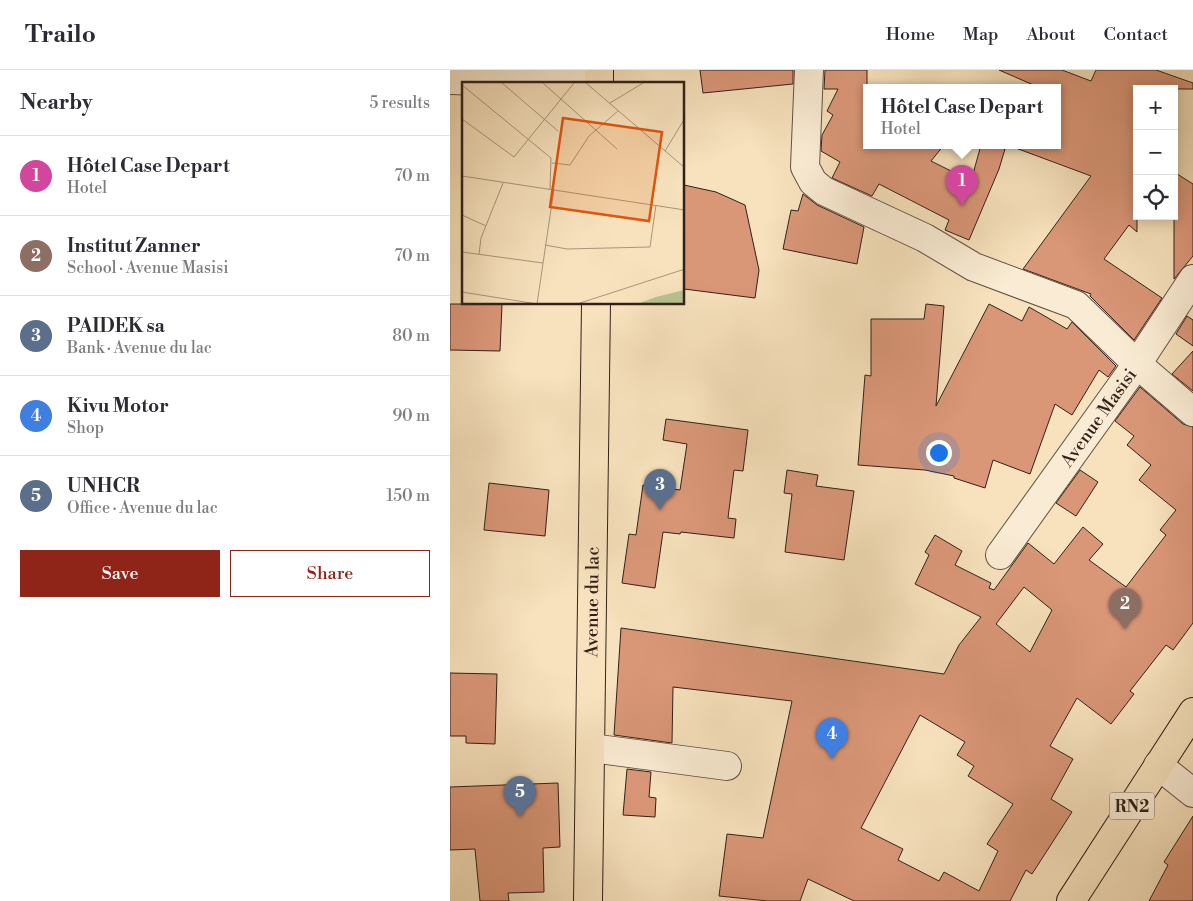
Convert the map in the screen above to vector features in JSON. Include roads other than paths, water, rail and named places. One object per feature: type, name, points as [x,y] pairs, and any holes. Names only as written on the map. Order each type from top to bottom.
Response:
[{"type":"main road","name":"Avenue du lac","points":[[588,901],[596,305]]},
{"type":"main road","name":"RN2","points":[[1071,901],[1193,712]]},
{"type":"street","points":[[809,70],[805,167],[813,182],[824,191],[925,238],[974,267],[1076,305],[1137,364],[1193,412]]},
{"type":"street","points":[[450,80],[521,82]]},
{"type":"street","name":"Avenue Masisi","points":[[1000,555],[1137,364],[1193,279]]},
{"type":"street","points":[[591,748],[727,766]]},
{"type":"street","points":[[1158,765],[1193,792]]},
{"type":"place","name":"Hôtel Case Depart","points":[[962,206]]},
{"type":"place","name":"PAIDEK sa","points":[[660,510]]},
{"type":"place","name":"Institut Zanner","points":[[1125,629]]},
{"type":"place","name":"Kivu Motor","points":[[832,759]]},
{"type":"place","name":"UNHCR","points":[[520,817]]}]
